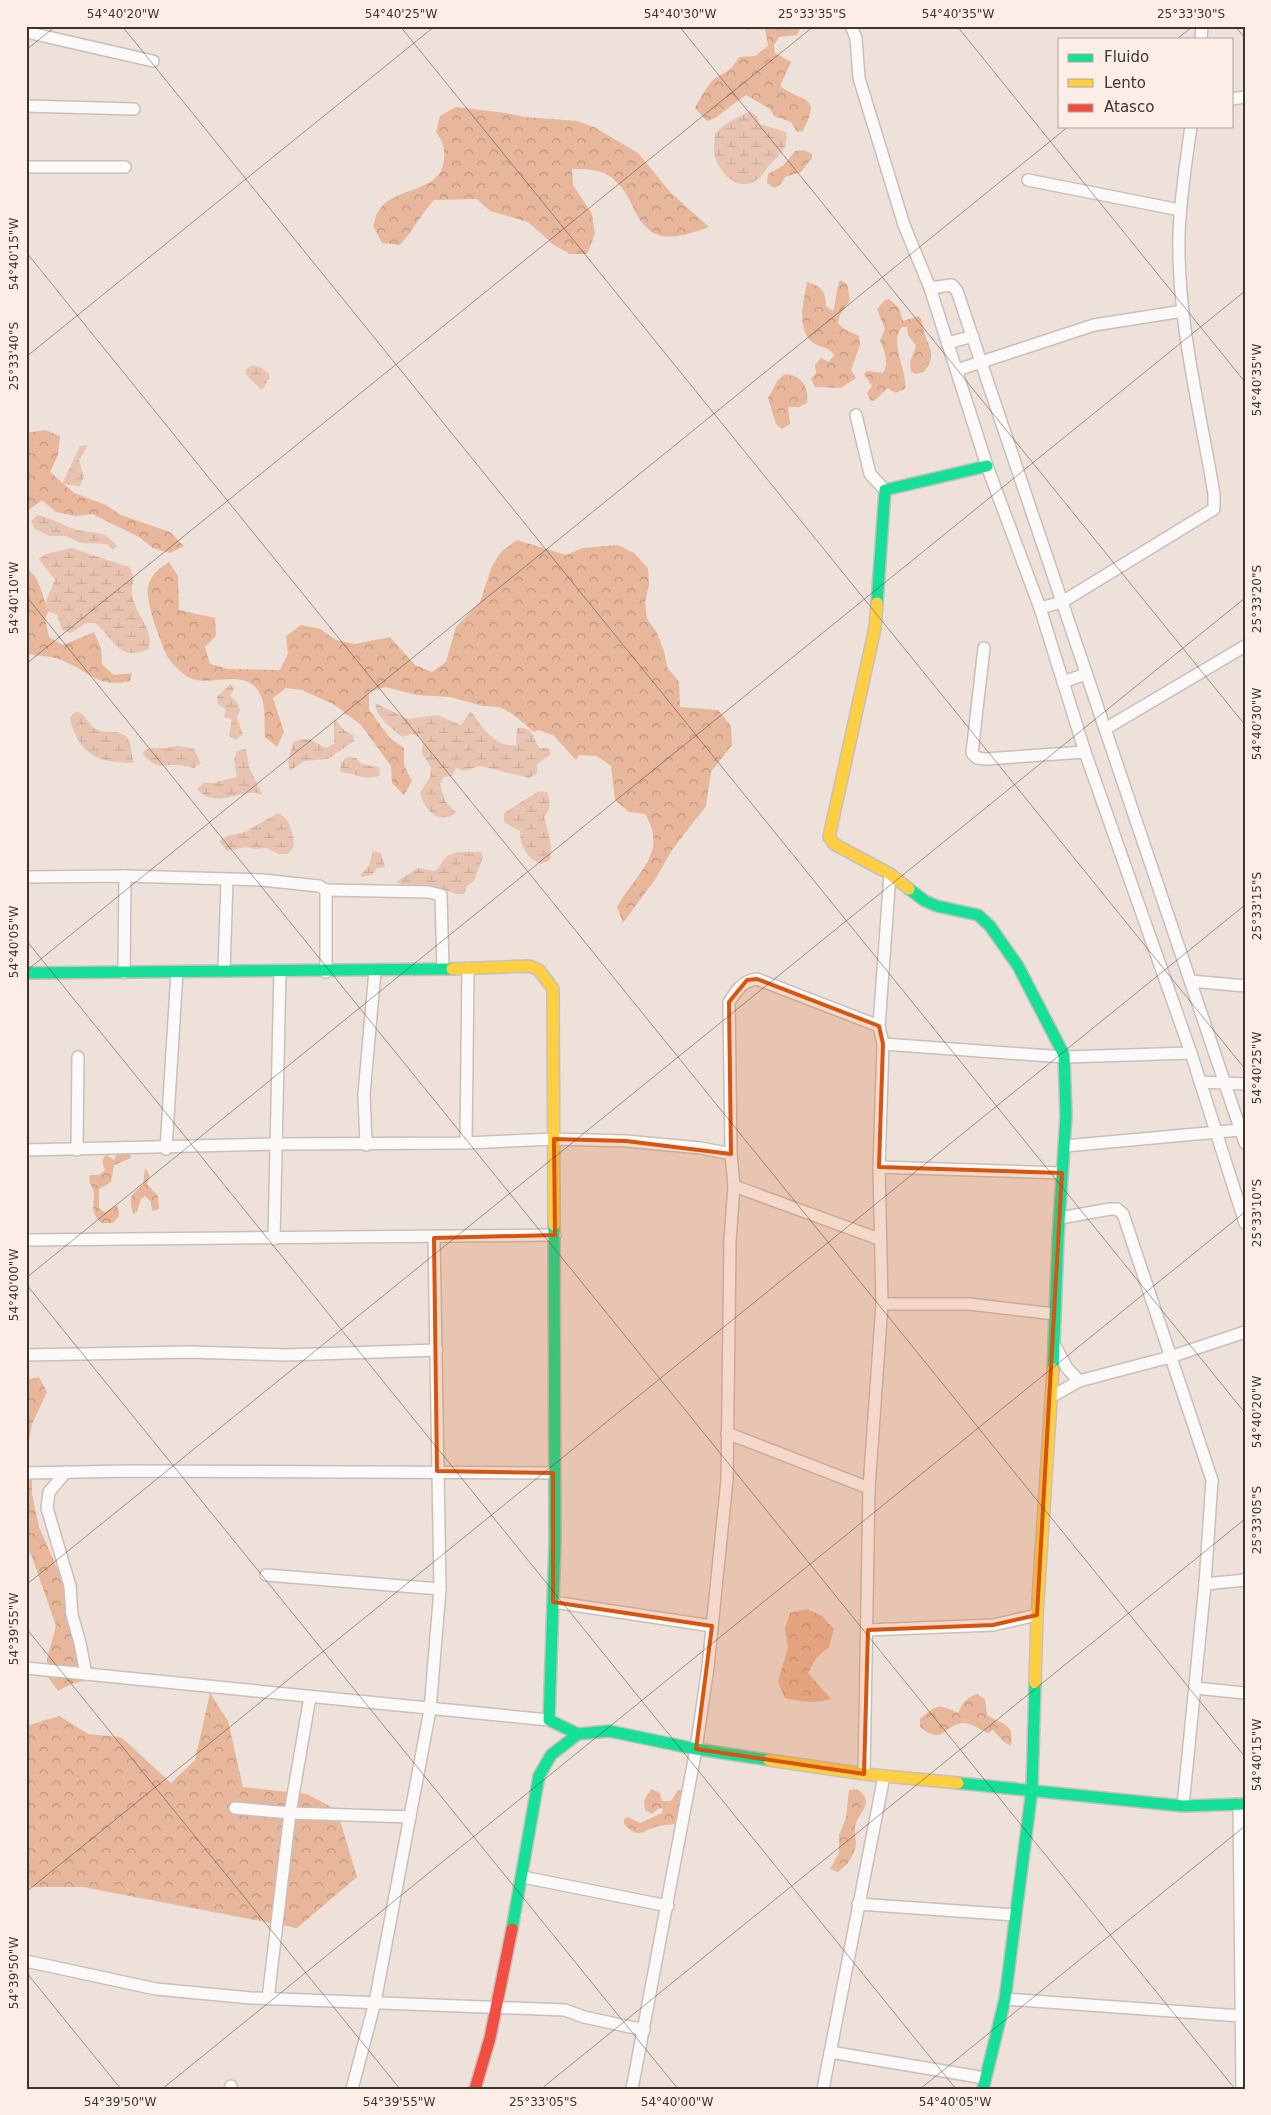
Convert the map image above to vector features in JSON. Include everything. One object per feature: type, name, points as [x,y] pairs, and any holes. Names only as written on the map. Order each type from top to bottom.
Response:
[{"type":"street","points":[[851,26],[856,38],[859,78],[904,226],[930,288],[987,466],[1040,608],[1084,752],[1191,1053],[1245,1223]]},
{"type":"street","points":[[26,32],[153,61]]},
{"type":"street","points":[[26,106],[134,109]]},
{"type":"street","points":[[1040,608],[1062,602],[1214,509],[1214,494],[1183,311],[1179,238],[1180,210],[1192,128]]},
{"type":"street","points":[[26,167],[125,167]]},
{"type":"street","points":[[1028,180],[1180,210]]},
{"type":"street","points":[[930,288],[952,284],[955,287],[1245,1143]]},
{"type":"street","points":[[957,370],[1094,325],[1183,311]]},
{"type":"street","points":[[948,343],[972,336]]},
{"type":"street","points":[[830,2052],[984,2083],[1005,1999],[1032,1789],[1037,1615],[1050,1397],[1055,1346],[1054,1314],[1065,1146],[1065,1057],[1000,938],[978,915],[937,906],[926,901],[890,874],[834,844],[829,837],[876,628],[885,490],[870,474],[856,415]]},
{"type":"street","points":[[885,490],[987,466]]},
{"type":"street","points":[[1105,729],[1245,646]]},
{"type":"street","points":[[984,648],[972,753],[977,758],[984,759],[1084,752]]},
{"type":"street","points":[[1063,682],[1086,674]]},
{"type":"street","points":[[864,1774],[869,1488],[882,1304],[879,1239],[879,1166],[883,1044],[879,1026],[890,874]]},
{"type":"street","points":[[124,973],[125,876]]},
{"type":"street","points":[[26,877],[125,876],[226,881],[262,880],[319,886],[326,890],[429,892],[441,895],[443,969]]},
{"type":"street","points":[[224,970],[226,881]]},
{"type":"street","points":[[326,890],[326,972]]},
{"type":"street","points":[[26,973],[224,970],[326,972],[529,966],[539,970],[553,989],[556,1235],[553,1602],[549,1720]]},
{"type":"street","points":[[466,1143],[468,968]]},
{"type":"street","points":[[274,1239],[275,1144],[280,1046],[280,971]]},
{"type":"street","points":[[366,1145],[364,1094],[375,971]]},
{"type":"street","points":[[166,1149],[177,972]]},
{"type":"street","points":[[632,2089],[668,1906],[696,1749],[712,1626],[727,1480],[730,1241],[734,1186],[731,1154],[729,1002],[737,989],[747,980],[757,978],[879,1026]]},
{"type":"street","points":[[1191,981],[1245,986]]},
{"type":"street","points":[[883,1044],[1065,1057],[1191,1053]]},
{"type":"street","points":[[77,1150],[78,1057]]},
{"type":"street","points":[[1200,1082],[1245,1084]]},
{"type":"street","points":[[1065,1146],[1240,1130]]},
{"type":"street","points":[[26,1150],[166,1149],[275,1144],[466,1143],[554,1139],[626,1141],[700,1148],[731,1154]]},
{"type":"street","points":[[879,1166],[1062,1173]]},
{"type":"street","points":[[734,1186],[879,1239]]},
{"type":"street","points":[[1060,1218],[1110,1209],[1117,1209],[1123,1214],[1212,1480],[1205,1584],[1183,1806]]},
{"type":"street","points":[[26,1240],[434,1238],[556,1235]]},
{"type":"street","points":[[352,2089],[375,2002],[430,1710],[440,1589],[434,1238]]},
{"type":"street","points":[[882,1304],[968,1304],[1054,1314]]},
{"type":"street","points":[[1050,1397],[1079,1381],[1170,1358],[1245,1332]]},
{"type":"street","points":[[1055,1346],[1067,1368],[1079,1381]]},
{"type":"street","points":[[26,1355],[188,1352],[286,1355],[437,1350]]},
{"type":"street","points":[[727,1434],[869,1488]]},
{"type":"street","points":[[26,1473],[437,1471],[553,1473]]},
{"type":"street","points":[[66,1472],[49,1492],[47,1508],[70,1586],[72,1615],[86,1674]]},
{"type":"street","points":[[266,1575],[440,1589]]},
{"type":"street","points":[[1205,1584],[1245,1580]]},
{"type":"street","points":[[553,1602],[712,1626]]},
{"type":"street","points":[[868,1630],[993,1625],[1037,1615]]},
{"type":"street","points":[[26,1668],[430,1710],[549,1720],[578,1734],[609,1731],[696,1749],[864,1774],[1032,1789],[1183,1806],[1242,1804],[1242,2089]]},
{"type":"street","points":[[1195,1688],[1245,1693]]},
{"type":"street","points":[[268,1999],[290,1813],[310,1697]]},
{"type":"street","points":[[475,2089],[490,2038],[522,1877],[539,1776],[552,1755],[578,1734]]},
{"type":"street","points":[[823,2089],[884,1776]]},
{"type":"street","points":[[235,1808],[290,1813],[410,1817]]},
{"type":"street","points":[[522,1877],[668,1906]]},
{"type":"street","points":[[858,1904],[1015,1915]]},
{"type":"street","points":[[26,1961],[156,1989],[268,1999],[565,2010],[584,2017],[644,2030]]},
{"type":"street","points":[[1005,1999],[1242,2016]]},
{"type":"highlighted area","points":[[757,979],[879,1026],[883,1044],[879,1167],[1062,1173],[1037,1615],[993,1625],[868,1630],[864,1774],[696,1749],[712,1626],[553,1602],[553,1473],[437,1471],[434,1238],[555,1235],[554,1139],[626,1141],[731,1154],[729,1002],[747,980]]},
{"type":"green space","points":[[740,26],[801,27],[797,35],[779,37],[774,45],[775,53],[791,62],[780,86],[807,101],[810,105],[811,110],[803,131],[797,132],[791,122],[774,116],[770,109],[746,95],[715,118],[707,121],[695,108],[712,81],[729,70],[739,57],[755,56],[768,46],[765,29],[756,27],[748,30]]},
{"type":"green space","points":[[456,107],[524,117],[577,121],[594,127],[638,153],[671,193],[709,227],[672,237],[654,233],[640,220],[625,192],[611,177],[594,170],[572,169],[573,185],[592,214],[595,234],[587,254],[570,254],[554,245],[528,222],[490,211],[477,199],[434,200],[400,245],[382,243],[373,226],[377,214],[385,204],[394,198],[425,185],[441,171],[444,160],[444,148],[436,132],[440,116]]},
{"type":"green space","points":[[750,111],[757,116],[760,124],[786,132],[787,138],[785,147],[761,176],[752,183],[745,184],[733,181],[723,172],[715,157],[714,140],[715,133],[727,123]]},
{"type":"green space","points":[[804,150],[812,154],[812,158],[801,172],[785,177],[781,184],[774,188],[767,183],[768,174],[784,165],[795,151]]},
{"type":"green space","points":[[840,280],[847,284],[850,300],[840,315],[838,323],[844,329],[859,336],[860,345],[851,370],[856,378],[841,388],[815,387],[811,379],[816,373],[815,365],[821,358],[829,362],[834,355],[829,350],[812,342],[804,329],[802,313],[807,282],[816,285],[822,290],[826,306],[833,311]]},
{"type":"green space","points":[[889,299],[899,308],[903,321],[919,316],[931,356],[924,372],[915,374],[911,371],[910,362],[916,346],[908,335],[907,327],[902,327],[898,333],[897,341],[905,389],[895,393],[888,388],[874,401],[870,400],[867,393],[872,386],[864,374],[867,371],[883,373],[885,370],[886,357],[880,341],[885,329],[877,309],[885,300]]},
{"type":"green space","points":[[253,365],[262,368],[269,374],[263,389],[260,389],[247,375],[246,369]]},
{"type":"green space","points":[[785,374],[796,377],[803,383],[808,397],[807,403],[799,407],[788,407],[790,424],[782,429],[776,424],[768,398],[778,380]]},
{"type":"green space","points":[[45,430],[60,436],[58,455],[50,472],[74,493],[106,505],[121,515],[170,532],[184,546],[170,553],[153,548],[139,537],[92,514],[75,516],[56,512],[42,500],[26,512],[26,433]]},
{"type":"green space","points":[[88,445],[79,460],[84,477],[80,486],[62,484],[80,446]]},
{"type":"green space","points":[[38,515],[73,529],[104,535],[117,546],[113,550],[107,544],[81,543],[66,536],[49,536],[35,529],[31,521]]},
{"type":"green space","points":[[517,540],[566,555],[583,548],[618,545],[634,553],[648,568],[649,585],[645,602],[647,619],[657,633],[664,651],[667,667],[679,682],[680,707],[718,710],[731,726],[732,745],[711,772],[706,806],[672,850],[656,878],[623,923],[617,907],[647,862],[652,852],[653,840],[651,828],[645,814],[629,812],[615,800],[611,766],[597,756],[579,755],[576,760],[553,735],[538,730],[534,732],[514,715],[500,707],[483,706],[450,697],[417,695],[385,687],[369,692],[369,710],[390,738],[404,748],[404,765],[412,781],[404,795],[392,783],[391,766],[361,725],[335,705],[302,690],[286,688],[273,698],[284,732],[277,747],[265,737],[264,706],[257,689],[250,683],[234,679],[198,680],[190,678],[173,664],[160,640],[149,601],[148,587],[153,575],[169,562],[178,576],[179,610],[215,618],[216,636],[205,647],[210,664],[228,669],[280,670],[288,654],[286,636],[301,625],[320,629],[336,640],[355,644],[390,637],[415,665],[432,672],[446,662],[456,627],[480,602],[492,566],[502,551]]},
{"type":"green space","points":[[71,548],[129,567],[134,578],[132,593],[136,608],[149,634],[149,649],[130,653],[123,651],[95,623],[86,623],[71,633],[62,630],[57,614],[48,612],[45,603],[55,580],[39,559],[46,554]]},
{"type":"green space","points":[[26,568],[35,576],[43,594],[48,612],[45,619],[49,637],[63,645],[94,632],[101,648],[102,664],[114,675],[132,673],[130,681],[110,683],[96,679],[62,660],[28,654]]},
{"type":"green space","points":[[230,684],[234,689],[230,696],[237,702],[240,710],[237,718],[243,734],[236,740],[229,736],[232,719],[224,717],[226,709],[218,705],[217,697]]},
{"type":"green space","points":[[375,703],[408,719],[437,715],[461,725],[471,711],[484,730],[496,740],[509,745],[516,745],[517,728],[527,729],[532,733],[539,748],[548,748],[551,754],[537,764],[537,773],[529,778],[480,766],[464,771],[456,768],[452,776],[444,777],[440,784],[445,801],[456,813],[438,817],[425,805],[420,793],[430,777],[431,768],[422,753],[423,744],[420,737],[411,734],[402,737],[382,718],[376,709]]},
{"type":"green space","points":[[76,711],[83,715],[96,729],[124,735],[130,743],[134,762],[124,763],[106,760],[97,757],[84,748],[75,735],[70,718]]},
{"type":"green space","points":[[334,718],[345,731],[353,735],[354,741],[328,759],[304,761],[290,771],[288,762],[293,743],[305,739],[325,748],[334,744]]},
{"type":"green space","points":[[176,746],[193,748],[201,763],[194,768],[180,765],[159,765],[147,759],[142,753],[149,748]]},
{"type":"green space","points":[[246,749],[249,767],[262,794],[245,793],[212,798],[197,789],[203,783],[212,783],[237,777],[234,759],[237,751]]},
{"type":"green space","points":[[347,757],[356,758],[362,764],[379,767],[380,775],[370,778],[340,772],[341,763]]},
{"type":"green space","points":[[539,791],[547,792],[550,802],[544,817],[551,854],[550,860],[541,864],[532,859],[525,851],[521,842],[520,831],[504,822],[504,813]]},
{"type":"green space","points":[[278,813],[286,819],[292,831],[294,846],[288,854],[279,854],[267,848],[254,849],[246,847],[227,851],[219,841],[227,836],[245,832]]},
{"type":"green space","points":[[373,851],[381,853],[385,867],[377,868],[372,875],[363,877],[360,875],[369,866]]},
{"type":"green space","points":[[462,852],[481,852],[483,857],[474,881],[467,886],[464,894],[396,882],[418,868],[435,871],[448,855]]},
{"type":"green space","points":[[129,1149],[131,1158],[114,1165],[111,1182],[99,1189],[99,1207],[101,1210],[105,1212],[116,1205],[119,1213],[113,1223],[102,1223],[97,1219],[94,1210],[94,1194],[90,1175],[99,1175],[105,1170],[103,1160],[107,1155],[114,1160],[118,1152]]},
{"type":"green space","points":[[145,1168],[150,1176],[147,1184],[158,1196],[159,1209],[152,1211],[151,1202],[145,1196],[141,1199],[137,1212],[133,1214],[132,1196],[143,1185]]},
{"type":"green space","points":[[39,1377],[47,1392],[32,1424],[26,1459],[26,1380]]},
{"type":"green space","points":[[26,1460],[32,1476],[32,1494],[39,1527],[74,1607],[76,1624],[73,1641],[80,1657],[94,1668],[100,1683],[78,1682],[58,1691],[48,1677],[47,1659],[56,1626],[32,1557],[26,1547]]},
{"type":"green space","points":[[807,1609],[822,1616],[834,1629],[829,1647],[816,1658],[808,1673],[831,1699],[819,1702],[785,1698],[778,1682],[788,1647],[785,1629],[790,1613]]},
{"type":"green space","points":[[210,1693],[228,1721],[243,1787],[307,1794],[337,1810],[357,1877],[297,1928],[83,1887],[26,1887],[26,1726],[59,1716],[88,1734],[121,1737],[171,1783],[195,1760]]},
{"type":"green space","points":[[977,1694],[985,1699],[987,1715],[1009,1728],[1012,1738],[1011,1746],[1004,1742],[993,1730],[988,1733],[969,1724],[955,1725],[939,1735],[934,1735],[920,1727],[920,1719],[930,1710],[942,1707],[958,1713],[965,1701]]},
{"type":"green space","points":[[651,1789],[660,1793],[662,1801],[671,1801],[678,1790],[682,1790],[685,1793],[679,1822],[654,1827],[639,1833],[635,1832],[624,1824],[624,1819],[628,1817],[640,1823],[662,1813],[663,1809],[659,1808],[652,1814],[645,1810],[644,1801]]},
{"type":"green space","points":[[858,1789],[866,1799],[866,1804],[855,1827],[856,1843],[854,1852],[845,1866],[838,1872],[830,1869],[839,1853],[839,1835],[846,1818],[849,1790]]},
{"type":"traffic: fast","points":[[877,603],[885,490],[987,466]]},
{"type":"traffic: fast","points":[[909,889],[925,901],[937,906],[978,915],[990,926],[1018,966],[1064,1055],[1066,1116],[1058,1238],[1053,1369]]},
{"type":"traffic: fast","points":[[26,973],[452,969]]},
{"type":"traffic: fast","points":[[554,1225],[555,1542],[549,1720],[578,1734]]},
{"type":"traffic: fast","points":[[983,2089],[1005,1999],[1032,1789],[1035,1683]]},
{"type":"traffic: fast","points":[[512,1929],[539,1776],[551,1755],[578,1734],[609,1731],[696,1749],[769,1760]]},
{"type":"traffic: fast","points":[[958,1783],[1183,1806],[1245,1804]]},
{"type":"traffic: slow","points":[[877,603],[875,628],[829,837],[834,844],[890,874],[909,889]]},
{"type":"traffic: slow","points":[[452,969],[529,966],[539,970],[553,989],[554,1225]]},
{"type":"traffic: slow","points":[[1035,1683],[1037,1615],[1053,1369]]},
{"type":"traffic: slow","points":[[769,1760],[864,1774],[958,1783]]},
{"type":"traffic: jam","points":[[475,2089],[490,2038],[512,1929]]}]
